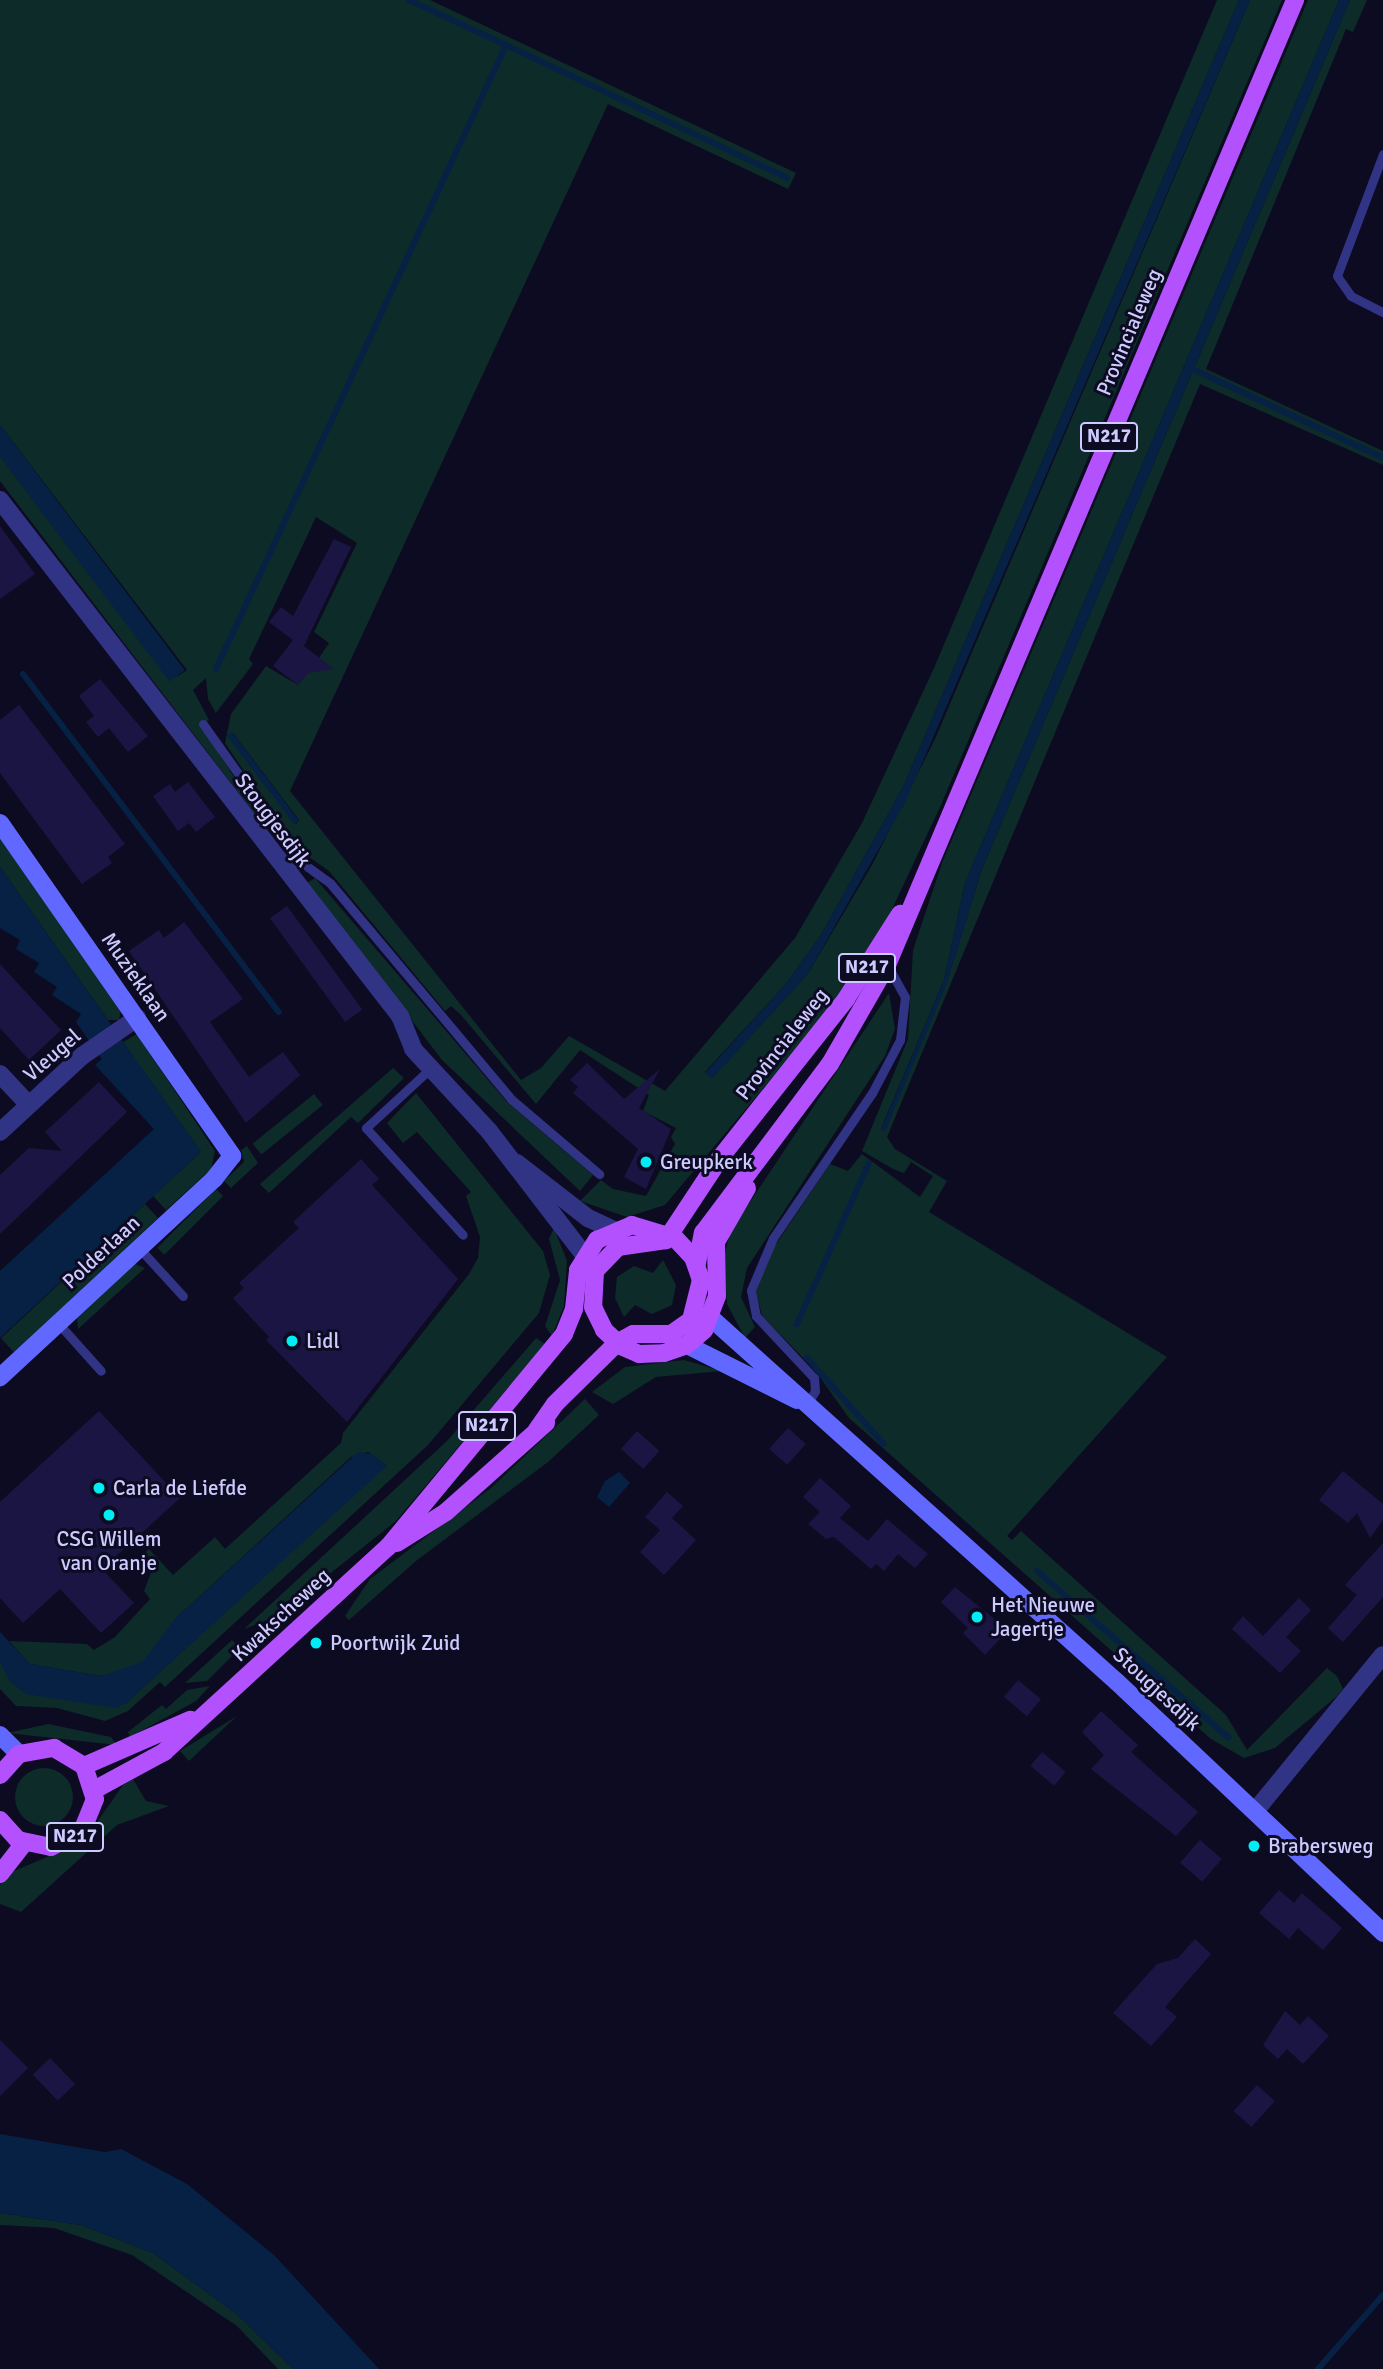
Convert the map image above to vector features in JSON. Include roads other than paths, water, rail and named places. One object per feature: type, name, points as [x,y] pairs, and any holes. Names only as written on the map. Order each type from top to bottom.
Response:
[{"type":"main road","name":"Provincialeweg","points":[[697,1263],[703,1233],[759,1163],[852,1030],[887,965],[1295,0]]},
{"type":"main road","name":"Provincialeweg","points":[[652,1227],[663,1222],[715,1166],[846,999],[924,874]]},
{"type":"main road","name":"Provincialeweg","points":[[712,1318],[716,1242],[759,1163]]},
{"type":"main road","name":"Provincialeweg","points":[[670,1235],[715,1166]]},
{"type":"main road","points":[[697,1263],[670,1235],[652,1227],[614,1230],[584,1255],[595,1271],[593,1307],[624,1348],[664,1353],[687,1345],[712,1318],[700,1302]]},
{"type":"main road","points":[[595,1271],[618,1247],[662,1244],[670,1235]]},
{"type":"main road","name":"Kwakscheweg","points":[[94,1790],[159,1756],[388,1547],[564,1334],[575,1301],[584,1255]]},
{"type":"main road","name":"N217","points":[[624,1348],[633,1334],[671,1334],[691,1320],[700,1302],[697,1263]]},
{"type":"main road","name":"Kwakscheweg","points":[[388,1547],[446,1512],[621,1355],[624,1348]]},
{"type":"main road","name":"Kwakscheweg","points":[[84,1766],[203,1715]]},
{"type":"main road","points":[[1,1770],[19,1754],[54,1748],[84,1766],[94,1790]]},
{"type":"main road","name":"N217","points":[[2,1830],[24,1843],[51,1847],[75,1837],[91,1816],[94,1790]]},
{"type":"main road","name":"N217","points":[[0,1874],[24,1843]]},
{"type":"street","name":"Stougjesdijk","points":[[0,500],[286,874],[400,1016],[413,1049],[514,1161],[588,1217],[614,1230]]},
{"type":"street","name":"Muzieklaan","points":[[0,822],[232,1159]]},
{"type":"street","name":"Vleugel","points":[[0,1132],[91,1050],[137,1018]]},
{"type":"street","points":[[0,1074],[29,1105]]},
{"type":"street","name":"Polderlaan","points":[[0,1377],[232,1159]]},
{"type":"street","name":"Stougjesdijk","points":[[514,1161],[532,1194],[584,1255]]},
{"type":"street","name":"Stougjesdijk","points":[[712,1318],[775,1371],[803,1403],[1256,1810],[1383,1933]]},
{"type":"street","name":"Stougjesdijk","points":[[687,1345],[803,1403]]},
{"type":"street","points":[[1256,1810],[1383,1655]]},
{"type":"street","points":[[0,1735],[19,1754]]},
{"type":"lane","points":[[1383,154],[1337,276],[1350,296],[1383,312]]},
{"type":"lane","points":[[203,724],[301,862],[330,883],[511,1100],[599,1174]]},
{"type":"lane","points":[[286,874],[301,862]]},
{"type":"lane","points":[[803,1403],[815,1391],[814,1378],[756,1316],[751,1290],[773,1238],[872,1093],[900,1040],[905,997],[887,965]]},
{"type":"lane","points":[[432,1067],[366,1128],[463,1235]]},
{"type":"lane","points":[[139,1248],[183,1296]]},
{"type":"lane","points":[[58,1323],[101,1371]]},
{"type":"water","points":[[1239,0],[1250,0],[905,803],[807,975],[712,1079],[705,1073],[785,985],[821,935],[903,787]]},
{"type":"water","points":[[1339,0],[1350,0],[982,869],[946,986],[885,1131],[881,1130],[944,980],[965,883]]},
{"type":"water","points":[[0,425],[185,670],[170,682],[0,457]]},
{"type":"water","points":[[232,732],[299,821],[294,824],[227,736]]},
{"type":"water","points":[[0,867],[201,1152],[0,1338],[0,1271],[154,1129],[95,1065],[102,1059],[76,1022],[81,1014],[52,995],[57,987],[34,972],[39,963],[16,949],[20,940],[0,928]]},
{"type":"water","points":[[358,1452],[372,1454],[387,1466],[125,1704],[115,1708],[27,1694],[10,1682],[0,1662],[0,1632],[30,1664],[101,1676],[142,1662],[175,1619]]},
{"type":"water","points":[[619,1472],[630,1483],[609,1507],[597,1497],[605,1481]]},
{"type":"water","points":[[0,2134],[105,2152],[121,2149],[187,2184],[274,2255],[379,2369],[293,2369],[238,2315],[153,2253],[81,2225],[0,2213]]},
{"type":"waterway","points":[[216,669],[506,45],[409,0]]},
{"type":"waterway","points":[[506,45],[787,178]]},
{"type":"waterway","points":[[1188,367],[1383,458]]},
{"type":"waterway","points":[[23,674],[279,1012]]},
{"type":"waterway","points":[[797,1324],[869,1163]]},
{"type":"waterway","points":[[807,1358],[884,1444]]},
{"type":"waterway","points":[[1037,1571],[1229,1738]]},
{"type":"waterway","points":[[1318,2369],[1383,2295]]},
{"type":"place","name":"Greupkerk","points":[[646,1162]]},
{"type":"place","name":"Lidl","points":[[292,1341]]},
{"type":"place","name":"Carla de Liefde","points":[[99,1488]]},
{"type":"place","name":"CSG Willem van Oranje","points":[[109,1515]]},
{"type":"place","name":"Het Nieuwe Jagertje","points":[[977,1617]]},
{"type":"place","name":"Poortwijk Zuid","points":[[316,1643]]},
{"type":"place","name":"Brabersweg","points":[[1254,1846]]}]
